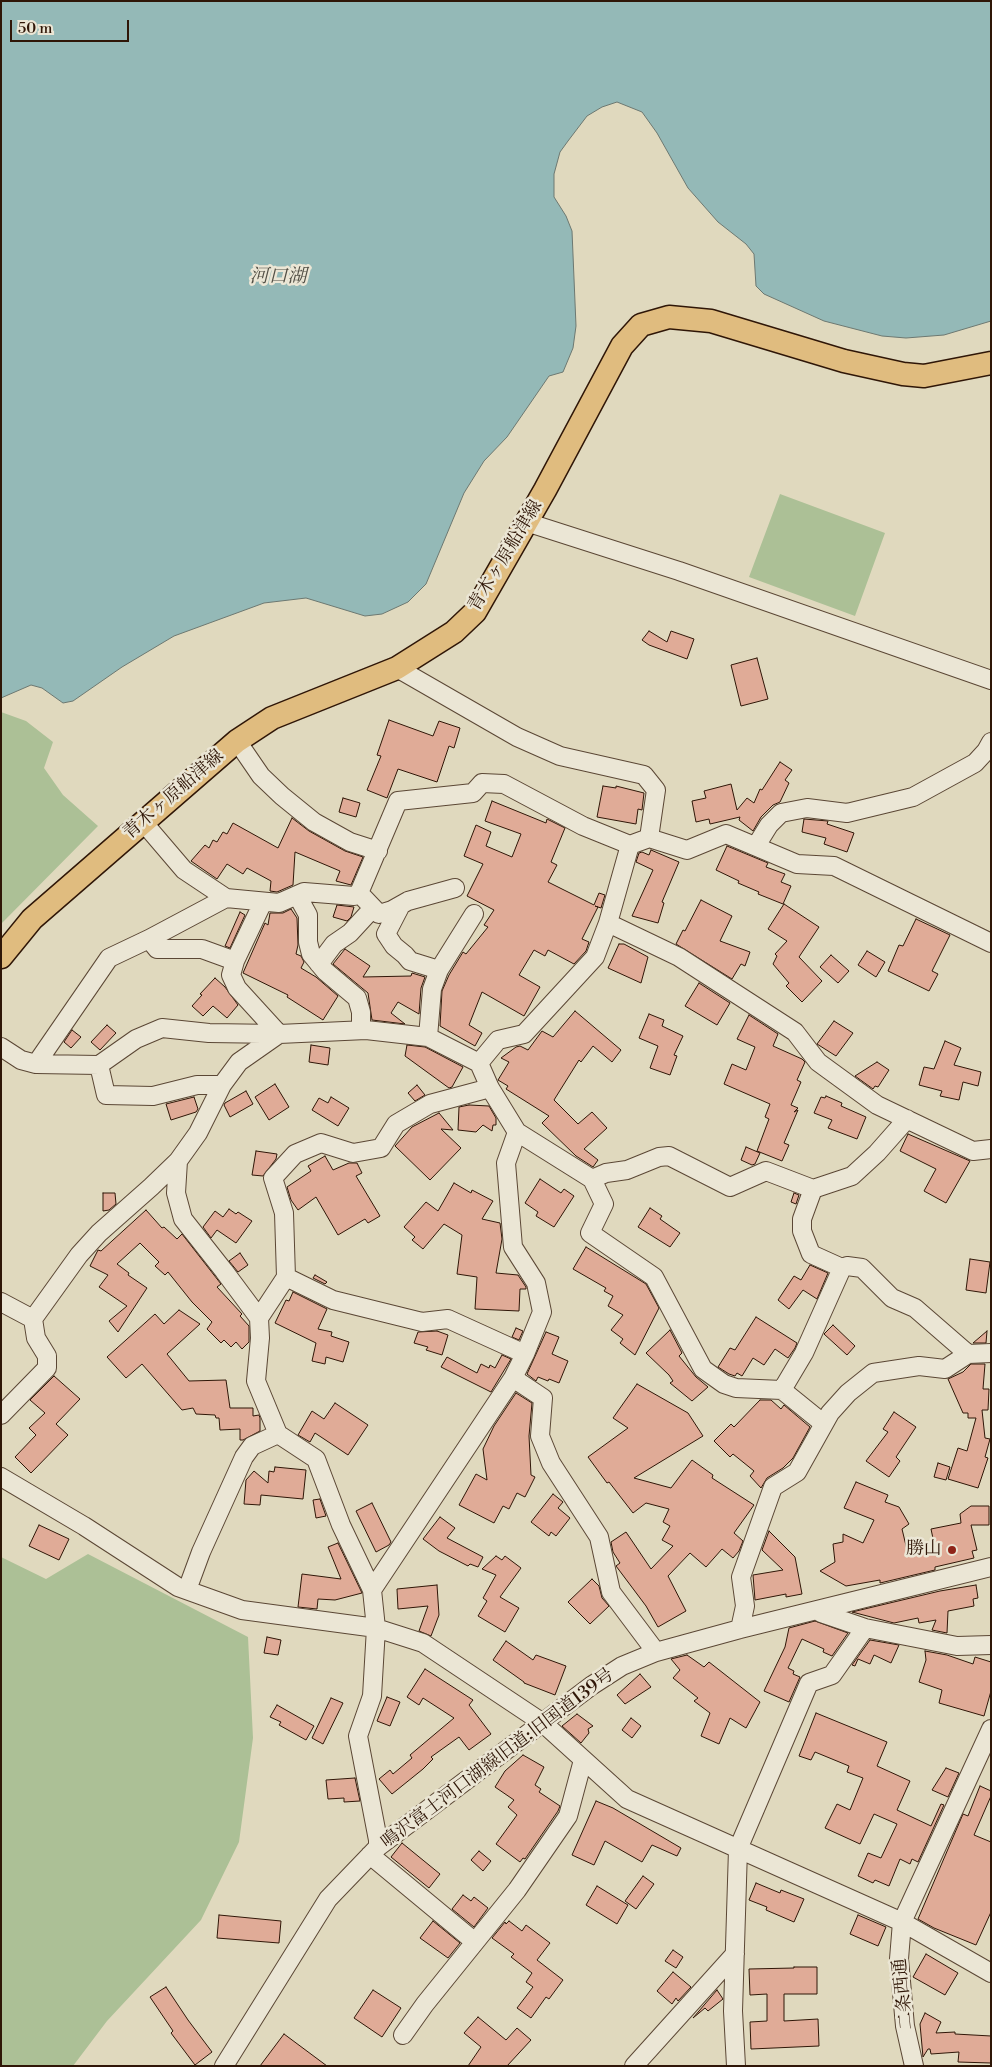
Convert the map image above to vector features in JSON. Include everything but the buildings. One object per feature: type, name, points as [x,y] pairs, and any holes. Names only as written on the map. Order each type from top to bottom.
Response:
[{"type":"main road","name":"青木ヶ原船津線","points":[[1,957],[32,919],[237,741],[272,718],[397,668],[454,632],[475,612],[622,346],[641,326],[669,317],[711,321],[844,362],[903,374],[924,376],[991,363]]},
{"type":"street","points":[[526,522],[697,578],[991,680]]},
{"type":"street","points":[[397,668],[517,738],[560,756],[644,775],[656,790],[649,838]]},
{"type":"street","points":[[237,741],[261,776],[314,822],[350,842],[378,851]]},
{"type":"street","points":[[756,846],[769,825],[781,813],[807,808],[847,813],[913,797],[975,763],[991,742]]},
{"type":"street","points":[[143,822],[184,870],[226,898],[279,903],[304,892],[354,896],[359,893],[398,801],[473,793],[482,783],[504,784],[583,826],[630,846],[649,838],[688,850],[726,834],[797,864],[834,866],[991,944]]},
{"type":"street","points":[[479,1063],[498,1040],[524,1034],[594,957],[608,923],[630,846]]},
{"type":"street","points":[[359,893],[379,914],[408,901],[455,888]]},
{"type":"street","points":[[297,895],[308,915],[308,942],[311,954],[325,971],[357,998],[361,1012],[361,1030]]},
{"type":"street","points":[[36,1064],[109,958],[149,940],[226,898]]},
{"type":"street","points":[[263,902],[235,961],[231,975],[237,988],[279,1034]]},
{"type":"street","points":[[400,906],[386,934],[394,946],[410,961],[439,970]]},
{"type":"street","points":[[318,964],[334,944],[350,933],[373,908]]},
{"type":"street","points":[[428,1037],[432,989],[439,970],[474,914]]},
{"type":"street","points":[[608,923],[680,957],[795,1032],[818,1062],[878,1105],[973,1151],[991,1149]]},
{"type":"street","points":[[149,940],[157,949],[202,949],[235,961]]},
{"type":"street","points":[[1,1047],[20,1060],[36,1064],[99,1065],[136,1039],[162,1028],[209,1033],[279,1034],[361,1030],[428,1037],[479,1063],[490,1088],[518,1132],[592,1179],[604,1204],[590,1233],[654,1277],[703,1370],[724,1384],[736,1388],[782,1390],[824,1424]]},
{"type":"street","points":[[1,1415],[47,1368],[47,1356],[36,1338],[32,1319],[79,1255],[178,1161],[198,1134],[222,1084],[239,1062],[279,1034]]},
{"type":"street","points":[[99,1065],[106,1095],[153,1096],[197,1084],[222,1084]]},
{"type":"street","points":[[259,1318],[286,1277],[284,1213],[273,1178],[295,1154],[321,1142],[353,1153],[381,1148],[396,1124],[430,1104],[490,1088]]},
{"type":"street","points":[[592,1179],[606,1173],[628,1170],[659,1157],[669,1156],[730,1187],[766,1171],[813,1190],[852,1176],[877,1153],[907,1119]]},
{"type":"street","points":[[372,1590],[513,1378],[526,1354],[542,1312],[536,1283],[513,1247],[506,1163],[518,1132]]},
{"type":"street","points":[[178,1161],[176,1193],[183,1219],[259,1318],[260,1338],[256,1381],[278,1434],[316,1459],[341,1524],[372,1590],[376,1628],[372,1696],[358,1736],[378,1840],[374,1851],[476,1942]]},
{"type":"street","points":[[813,1190],[802,1219],[802,1231],[811,1254],[842,1268],[847,1266],[862,1268],[892,1298],[915,1308],[968,1354]]},
{"type":"street","points":[[782,1390],[804,1353],[842,1268]]},
{"type":"street","points":[[286,1277],[334,1300],[422,1322],[448,1319],[526,1354]]},
{"type":"street","points":[[1,1302],[32,1319]]},
{"type":"street","points":[[740,1629],[745,1606],[741,1577],[773,1487],[797,1472],[830,1413],[848,1393],[873,1373],[919,1366],[945,1369],[968,1354],[991,1353]]},
{"type":"street","points":[[513,1378],[543,1398],[540,1436],[551,1463],[599,1538],[611,1592],[656,1652]]},
{"type":"street","points":[[187,1590],[201,1552],[244,1458],[252,1446],[278,1434]]},
{"type":"street","points":[[1,1477],[84,1526],[178,1587],[242,1610],[376,1628],[422,1643],[543,1723],[627,1799],[902,1922],[991,1973]]},
{"type":"street","name":"鳴沢富士河口湖線旧道;旧国道139号","points":[[224,2066],[328,1899],[374,1851],[591,1686],[622,1666],[656,1652],[740,1629],[991,1567]]},
{"type":"street","points":[[819,1610],[821,1613],[865,1628],[957,1646],[991,1645]]},
{"type":"street","points":[[736,2066],[732,2010],[738,1849],[809,1683],[832,1675],[865,1628]]},
{"type":"street","name":"二条西通","points":[[914,2066],[905,2026],[898,1959],[902,1922],[991,1730]]},
{"type":"street","points":[[403,2035],[517,1890],[568,1816],[583,1760]]},
{"type":"street","points":[[634,2066],[735,1954]]},
{"type":"green space","points":[[780,494],[885,533],[855,616],[749,577]]},
{"type":"green space","points":[[1,712],[26,721],[53,742],[44,768],[63,795],[98,826],[1,924]]},
{"type":"green space","points":[[88,1554],[248,1637],[253,1738],[239,1842],[201,1920],[107,2021],[73,2066],[1,2066],[1,1557],[46,1579]]},
{"type":"water","name":"河口湖","points":[[1,1],[991,1],[991,321],[944,335],[906,338],[882,336],[824,321],[764,294],[756,286],[754,254],[746,244],[718,222],[688,188],[657,133],[642,112],[617,102],[602,107],[587,116],[560,152],[554,174],[554,197],[566,216],[572,231],[576,326],[573,348],[563,372],[549,376],[507,437],[484,461],[464,493],[426,584],[408,602],[382,614],[365,616],[306,598],[264,603],[174,636],[122,667],[73,701],[63,703],[42,688],[31,685],[1,698]]},
{"type":"place","name":"勝山","points":[[952,1550]]}]
